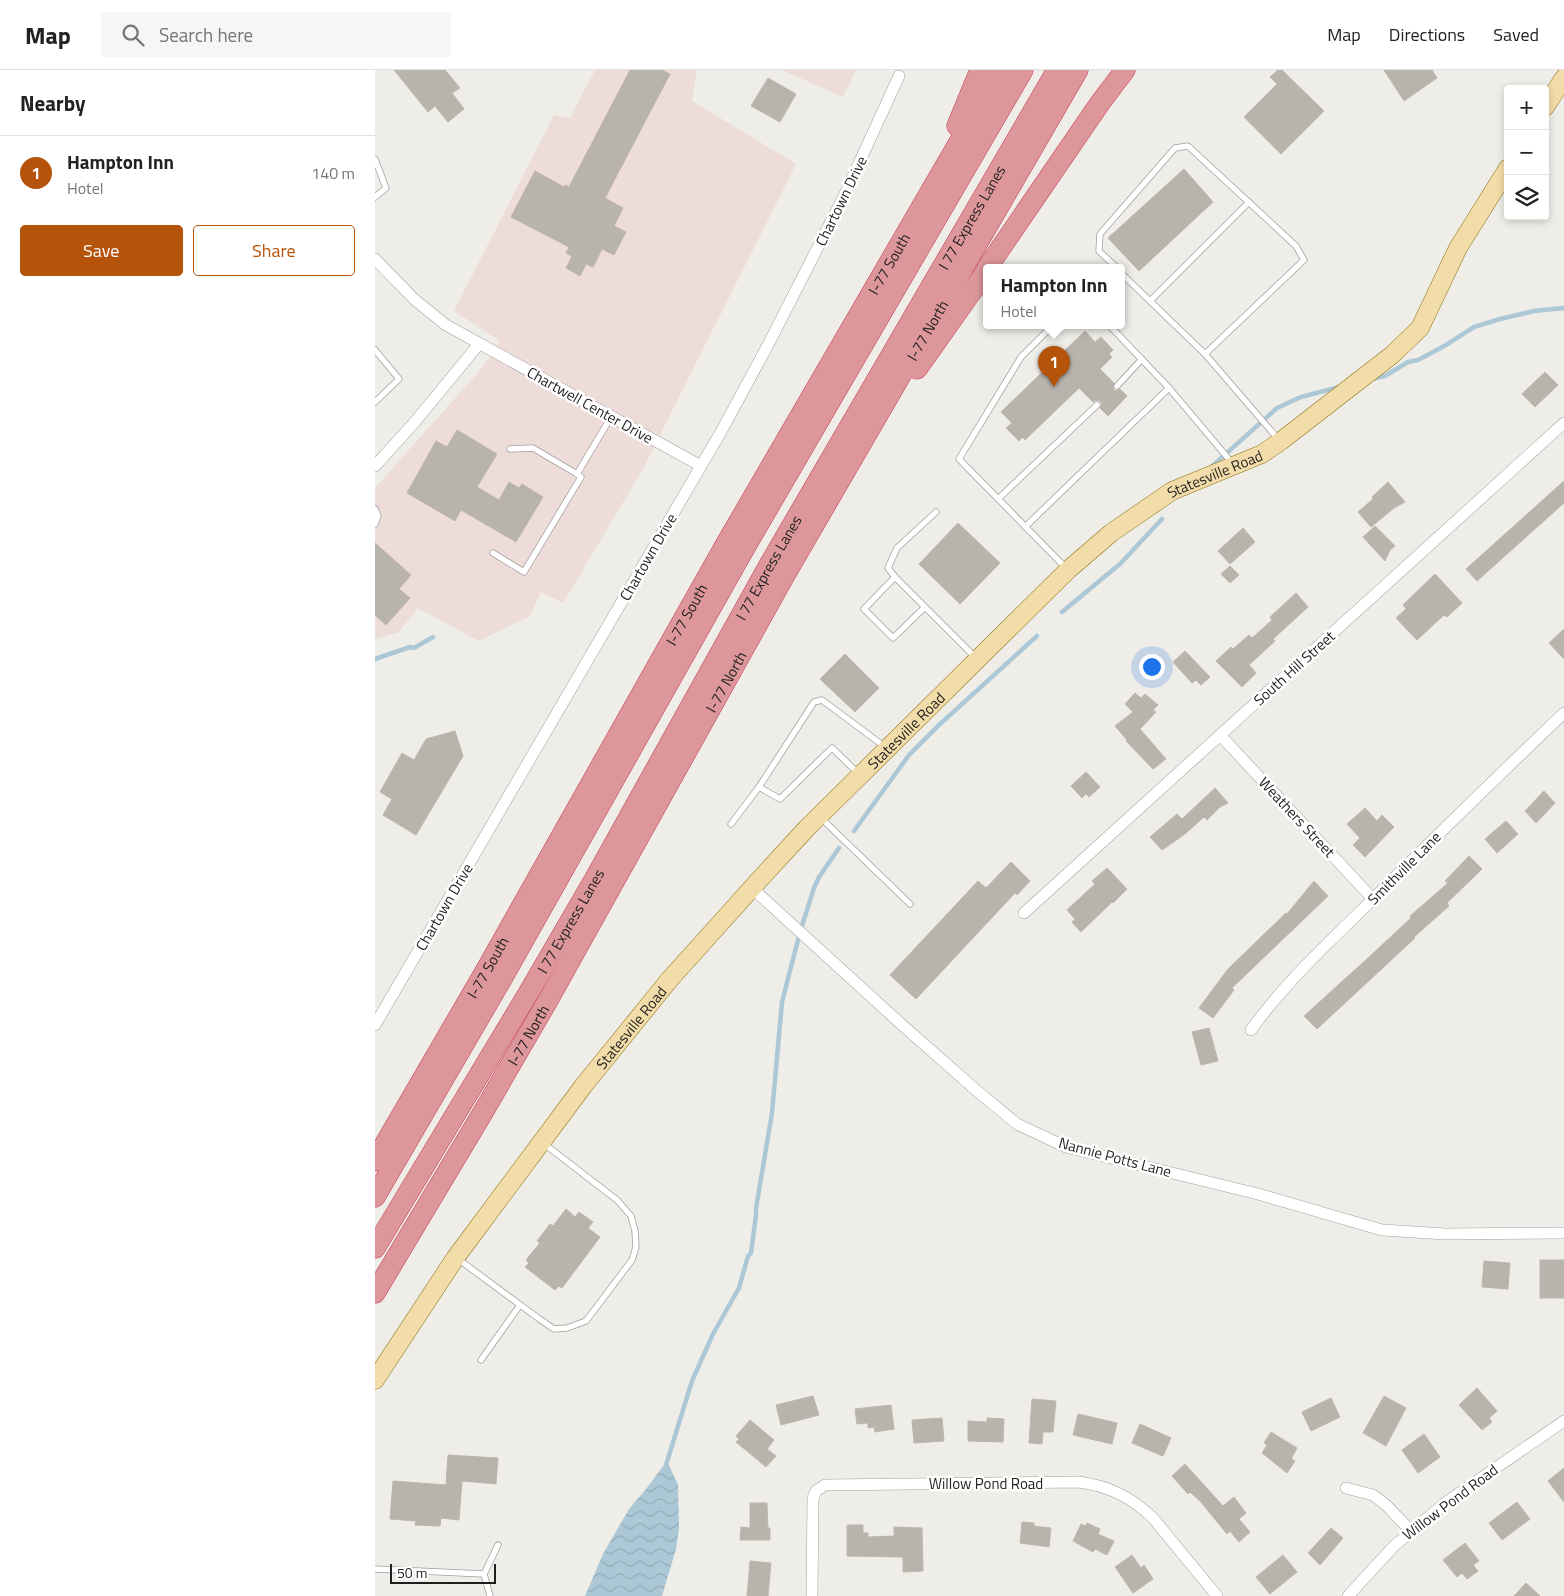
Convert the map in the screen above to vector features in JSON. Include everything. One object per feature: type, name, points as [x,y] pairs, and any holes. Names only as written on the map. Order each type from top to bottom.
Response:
[{"type":"highway","points":[[924,202],[980,70]]},
{"type":"highway","name":"I-77 South","points":[[375,1161],[487,968],[727,542],[1001,70]]},
{"type":"highway","name":"I 77 Express Lanes","points":[[375,1197],[498,985],[743,551],[1023,70]]},
{"type":"highway","name":"I 77 Express Lanes","points":[[375,1248],[594,880],[769,566],[1057,70]]},
{"type":"highway","name":"I-77 North","points":[[375,1293],[483,1114],[849,463],[1078,70]]},
{"type":"highway","points":[[990,264],[1100,103],[1125,70]]},
{"type":"highway","points":[[849,463],[983,275]]},
{"type":"main road","points":[[1549,101],[1564,78]]},
{"type":"main road","name":"Statesville Road","points":[[375,1380],[456,1257],[541,1141],[626,1032],[752,888],[819,816],[1068,570],[1111,533],[1171,491],[1262,454],[1392,355],[1420,328],[1458,248],[1504,174]]},
{"type":"street","name":"Chartown Drive","points":[[375,1025],[701,466],[769,343],[843,198],[899,76]]},
{"type":"street","name":"Chartwell Center Drive","points":[[375,260],[415,300],[433,315],[479,344],[701,466]]},
{"type":"street","points":[[375,466],[414,423],[479,344]]},
{"type":"street","name":"South Hill Street","points":[[1024,913],[1564,423]]},
{"type":"street","name":"Smithville Lane","points":[[1251,1030],[1270,1003],[1435,836],[1564,713]]},
{"type":"street","name":"Weathers Street","points":[[1220,735],[1373,899]]},
{"type":"street","name":"Nannie Potts Lane","points":[[752,888],[901,1024],[1017,1124],[1066,1147],[1258,1194],[1382,1230],[1445,1234],[1564,1233]]},
{"type":"street","name":"Willow Pond Road","points":[[1348,1596],[1377,1563],[1445,1503],[1564,1421]]},
{"type":"street","name":"Willow Pond Road","points":[[812,1596],[813,1498],[820,1487],[842,1484],[1069,1482],[1102,1486],[1120,1493],[1142,1508],[1153,1518],[1217,1596]]},
{"type":"street","points":[[1346,1488],[1373,1495],[1386,1505],[1411,1531]]},
{"type":"lane","points":[[1113,264],[1099,251],[1100,234],[1175,148],[1188,146],[1296,246],[1304,260],[1205,354]]},
{"type":"lane","points":[[375,159],[386,188],[375,197]]},
{"type":"lane","points":[[1150,301],[1249,202]]},
{"type":"lane","points":[[1125,276],[1205,354],[1281,441]]},
{"type":"lane","points":[[1049,329],[1021,356],[959,459],[1068,570]]},
{"type":"lane","points":[[1113,329],[1169,388],[1234,465]]},
{"type":"lane","points":[[375,350],[399,380],[375,402]]},
{"type":"lane","points":[[1117,386],[1142,359]]},
{"type":"lane","points":[[1025,527],[1169,388]]},
{"type":"lane","points":[[998,499],[1097,405]]},
{"type":"lane","points":[[577,474],[611,416]]},
{"type":"lane","points":[[493,553],[524,572],[581,477],[533,448],[510,449]]},
{"type":"lane","points":[[375,509],[378,516],[375,524]]},
{"type":"lane","points":[[937,512],[897,548],[888,568],[978,660]]},
{"type":"lane","points":[[895,577],[864,609],[893,638],[925,606]]},
{"type":"lane","points":[[731,824],[759,787],[813,702],[822,700],[887,748]]},
{"type":"lane","points":[[759,787],[780,799],[832,748],[860,775]]},
{"type":"lane","points":[[819,816],[910,904]]},
{"type":"lane","points":[[456,1257],[554,1328],[567,1328],[586,1321],[631,1260],[636,1247],[635,1230],[631,1216],[617,1200],[541,1141]]},
{"type":"lane","points":[[481,1360],[520,1305]]},
{"type":"lane","points":[[490,1596],[484,1574],[498,1546]]},
{"type":"lane","points":[[375,1568],[484,1574]]},
{"type":"shaded area","points":[[595,70],[697,70],[692,101],[796,164],[643,469],[563,603],[541,592],[530,616],[479,641],[418,608],[399,632],[375,639],[375,488],[482,368],[500,341],[454,311],[554,115],[570,118]]},
{"type":"shaded area","points":[[782,70],[856,70],[843,97]]},
{"type":"water","points":[[667,1461],[678,1485],[679,1528],[676,1549],[662,1596],[585,1596],[603,1554],[629,1509]]},
{"type":"building","points":[[394,70],[445,70],[460,88],[452,93],[464,109],[448,122],[435,106],[428,112]]},
{"type":"building","points":[[630,70],[662,70],[670,74],[605,198],[623,208],[614,226],[626,232],[614,255],[602,249],[593,267],[586,264],[580,276],[566,268],[572,256],[566,253],[569,247],[511,217],[535,171],[564,187],[565,185],[569,187]]},
{"type":"building","points":[[1278,70],[1282,70],[1324,111],[1281,154],[1244,117],[1277,84],[1270,77]]},
{"type":"building","points":[[1384,70],[1432,70],[1437,78],[1404,101]]},
{"type":"building","points":[[768,78],[796,94],[780,122],[751,106]]},
{"type":"building","points":[[1184,169],[1213,202],[1139,271],[1108,238]]},
{"type":"building","points":[[1085,331],[1095,342],[1101,337],[1113,350],[1109,354],[1112,357],[1100,369],[1114,383],[1113,389],[1116,391],[1120,389],[1127,396],[1108,416],[1100,408],[1102,404],[1100,401],[1096,400],[1093,402],[1079,388],[1025,440],[1023,437],[1019,441],[1006,428],[1012,423],[1001,412]]},
{"type":"building","points":[[1545,372],[1558,385],[1535,407],[1522,394]]},
{"type":"building","points":[[457,430],[497,454],[477,487],[499,500],[509,482],[519,488],[522,484],[543,497],[516,542],[461,510],[455,521],[407,493],[436,441],[447,447]]},
{"type":"building","points":[[1564,481],[1564,503],[1477,581],[1466,569]]},
{"type":"building","points":[[1388,482],[1405,502],[1394,508],[1371,527],[1358,512]]},
{"type":"building","points":[[958,523],[1000,563],[960,604],[919,564]]},
{"type":"building","points":[[1375,526],[1395,546],[1390,550],[1385,561],[1363,537]]},
{"type":"building","points":[[1243,528],[1255,542],[1230,564],[1218,551]]},
{"type":"building","points":[[375,543],[411,575],[399,589],[410,598],[386,625],[375,615]]},
{"type":"building","points":[[1230,566],[1239,575],[1230,583],[1221,574]]},
{"type":"building","points":[[1435,574],[1462,603],[1447,617],[1444,615],[1417,640],[1396,618],[1406,609],[1403,605]]},
{"type":"building","points":[[1296,593],[1308,607],[1273,639],[1275,641],[1249,665],[1256,673],[1242,687],[1216,661],[1231,647],[1233,649],[1249,635],[1252,638],[1272,620],[1270,617]]},
{"type":"building","points":[[1564,629],[1564,659],[1549,643]]},
{"type":"building","points":[[1185,651],[1210,677],[1201,685],[1196,680],[1192,683],[1173,662]]},
{"type":"building","points":[[845,654],[879,688],[855,712],[820,679]]},
{"type":"building","points":[[1135,693],[1141,698],[1145,694],[1158,705],[1153,710],[1156,712],[1140,729],[1166,759],[1153,769],[1126,741],[1115,726],[1133,712],[1125,704]]},
{"type":"building","points":[[455,731],[463,756],[416,835],[383,815],[392,799],[380,792],[402,753],[414,760],[426,739]]},
{"type":"building","points":[[1086,772],[1100,787],[1089,797],[1086,794],[1082,798],[1071,786]]},
{"type":"building","points":[[1215,788],[1228,803],[1220,807],[1207,820],[1204,817],[1185,834],[1162,850],[1150,837],[1177,814],[1182,819]]},
{"type":"building","points":[[1544,791],[1555,803],[1536,823],[1525,811]]},
{"type":"building","points":[[1365,808],[1377,821],[1382,815],[1394,827],[1365,857],[1353,845],[1360,838],[1347,824]]},
{"type":"building","points":[[1506,821],[1518,834],[1497,853],[1485,839]]},
{"type":"building","points":[[1469,856],[1482,869],[1447,903],[1449,906],[1317,1029],[1304,1016],[1411,918],[1410,916],[1448,883],[1445,881]]},
{"type":"building","points":[[1011,862],[1030,881],[1017,895],[1015,893],[916,999],[890,975],[978,881],[986,888]]},
{"type":"building","points":[[1107,868],[1127,889],[1081,932],[1072,922],[1075,919],[1067,910],[1095,884],[1092,881]]},
{"type":"building","points":[[1314,881],[1328,896],[1232,988],[1234,990],[1213,1018],[1199,1008],[1228,969],[1287,914]]},
{"type":"building","points":[[1209,1028],[1218,1061],[1201,1065],[1192,1032]]},
{"type":"building","points":[[566,1209],[575,1217],[579,1212],[593,1222],[588,1228],[600,1237],[562,1288],[559,1286],[555,1290],[525,1267],[529,1263],[526,1260],[540,1243],[537,1241],[550,1224],[553,1226]]},
{"type":"building","points":[[1540,1260],[1564,1260],[1564,1298],[1540,1298]]},
{"type":"building","points":[[1484,1261],[1510,1263],[1508,1289],[1482,1287]]},
{"type":"building","points":[[1477,1388],[1497,1411],[1489,1418],[1492,1422],[1482,1430],[1459,1405]]},
{"type":"building","points":[[813,1396],[819,1415],[781,1425],[776,1405]]},
{"type":"building","points":[[1384,1396],[1406,1408],[1386,1446],[1363,1433]]},
{"type":"building","points":[[1331,1398],[1340,1417],[1311,1431],[1302,1412]]},
{"type":"building","points":[[1032,1399],[1056,1401],[1053,1432],[1043,1432],[1042,1444],[1029,1443]]},
{"type":"building","points":[[891,1405],[894,1429],[875,1432],[874,1427],[868,1428],[868,1423],[857,1424],[855,1409]]},
{"type":"building","points":[[1078,1414],[1117,1423],[1112,1444],[1073,1435]]},
{"type":"building","points":[[942,1418],[944,1441],[914,1443],[912,1420]]},
{"type":"building","points":[[987,1418],[1004,1419],[1003,1442],[968,1441],[968,1421],[987,1422]]},
{"type":"building","points":[[750,1420],[774,1440],[767,1449],[776,1456],[766,1467],[736,1442],[739,1439],[736,1436]]},
{"type":"building","points":[[1140,1424],[1171,1438],[1163,1456],[1132,1443]]},
{"type":"building","points":[[1271,1432],[1297,1448],[1291,1459],[1295,1461],[1287,1473],[1262,1453],[1267,1445],[1264,1443]]},
{"type":"building","points":[[1424,1434],[1440,1457],[1418,1473],[1402,1450]]},
{"type":"building","points":[[448,1455],[498,1458],[496,1484],[462,1481],[459,1520],[441,1518],[440,1526],[415,1525],[416,1521],[390,1519],[393,1481],[446,1485]]},
{"type":"building","points":[[1185,1464],[1223,1506],[1234,1497],[1246,1513],[1239,1519],[1250,1532],[1239,1542],[1230,1531],[1227,1534],[1200,1501],[1190,1492],[1188,1494],[1172,1476]]},
{"type":"building","points":[[1564,1468],[1564,1502],[1548,1481]]},
{"type":"building","points":[[1517,1502],[1530,1519],[1502,1540],[1489,1523]]},
{"type":"building","points":[[750,1503],[767,1503],[770,1540],[740,1540],[741,1527],[750,1528]]},
{"type":"building","points":[[1022,1522],[1051,1528],[1049,1547],[1020,1543]]},
{"type":"building","points":[[1087,1523],[1100,1529],[1098,1534],[1114,1541],[1107,1555],[1095,1549],[1093,1552],[1073,1541],[1081,1524],[1085,1526]]},
{"type":"building","points":[[847,1525],[863,1525],[863,1533],[868,1533],[868,1537],[894,1536],[894,1527],[922,1528],[923,1571],[903,1572],[903,1557],[847,1556]]},
{"type":"building","points":[[1331,1528],[1343,1538],[1320,1565],[1308,1553]]},
{"type":"building","points":[[1465,1543],[1479,1561],[1473,1565],[1478,1571],[1467,1579],[1462,1573],[1457,1577],[1443,1560]]},
{"type":"building","points":[[1132,1555],[1141,1568],[1144,1565],[1153,1579],[1133,1593],[1115,1567]]},
{"type":"building","points":[[1283,1555],[1297,1572],[1270,1594],[1256,1577]]},
{"type":"building","points":[[750,1561],[771,1563],[768,1596],[747,1596]]},
{"type":"building","points":[[1526,1583],[1540,1596],[1514,1596]]},
{"type":"waterway","points":[[1371,379],[1385,376],[1408,362],[1418,360],[1474,327],[1534,311],[1564,308]]},
{"type":"waterway","points":[[1209,469],[1277,408],[1301,397],[1339,387]]},
{"type":"waterway","points":[[1062,612],[1120,564],[1162,519]]},
{"type":"waterway","points":[[854,831],[909,755],[939,725],[1037,636]]},
{"type":"waterway","points":[[375,659],[410,647],[414,648],[433,637]]},
{"type":"waterway","points":[[666,1465],[692,1381],[713,1334],[739,1288],[748,1256],[751,1253],[756,1208],[772,1113],[782,1002],[800,932],[814,888],[819,877],[839,848]]},
{"type":"place","name":"Hampton Inn","points":[[1054,387]]}]
